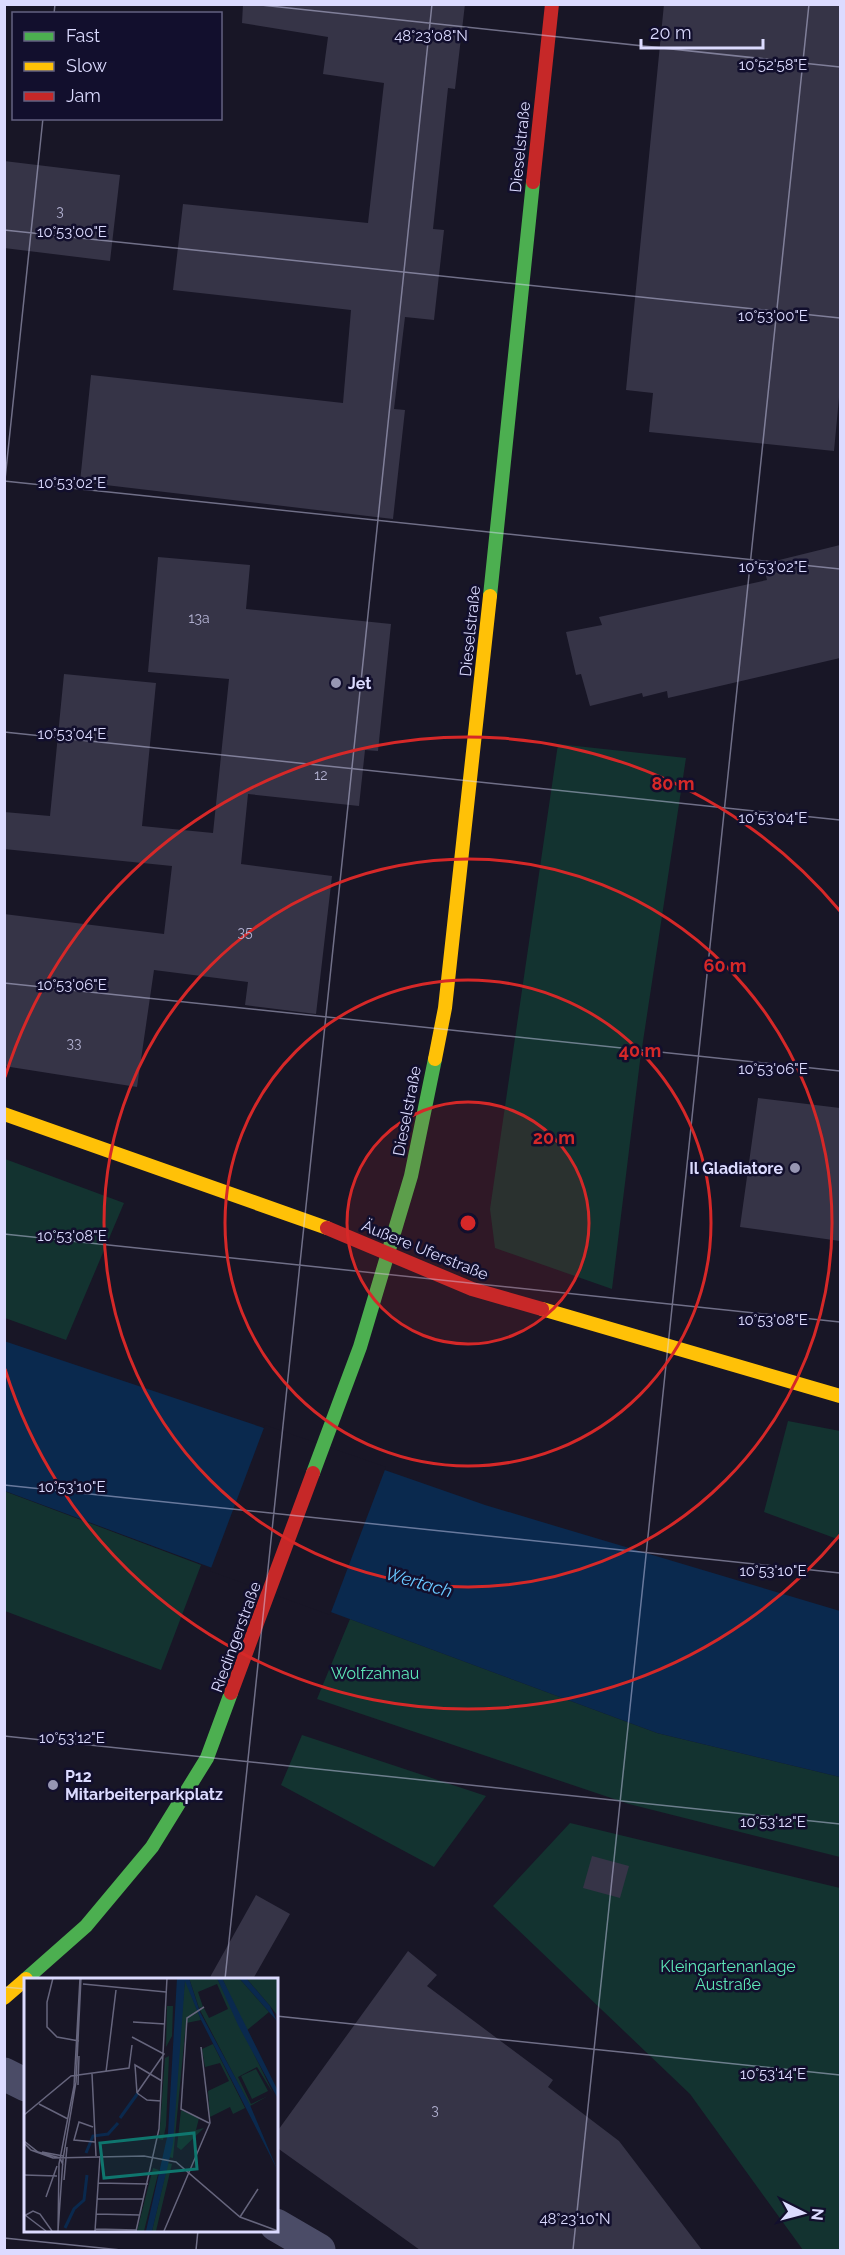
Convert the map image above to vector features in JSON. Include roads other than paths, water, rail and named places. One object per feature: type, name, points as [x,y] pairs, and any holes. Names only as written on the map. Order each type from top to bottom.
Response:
[{"type":"main road","name":"Dieselstraße","points":[[388,1255],[415,1159],[445,1008],[552,4]]},
{"type":"main road","name":"Äußere Uferstraße","points":[[4,1114],[332,1230],[472,1289],[840,1396]]},
{"type":"main road","name":"Riedingerstraße","points":[[27,1978],[86,1926],[152,1847],[207,1758],[360,1347],[388,1255]]},
{"type":"main road","name":"Riedingerstraße","points":[[4,1998],[24,1981]]},
{"type":"street","points":[[4,2074],[24,2084]]},
{"type":"street","points":[[278,2226],[319,2250]]},
{"type":"water","name":"Wertach","points":[[4,1341],[485,1505],[840,1611],[840,1777],[657,1733],[5,1491]]},
{"type":"place","name":"Jet","points":[[336,683]]},
{"type":"place","name":"Il Gladiatore","points":[[795,1168]]},
{"type":"place","name":"P12 Mitarbeiterparkplatz","points":[[53,1785]]},
{"type":"park label","name":"Wolfzahnau","points":[[375,1673]]},
{"type":"park label","name":"Kleingartenanlage Austraße","points":[[728,1975]]}]
